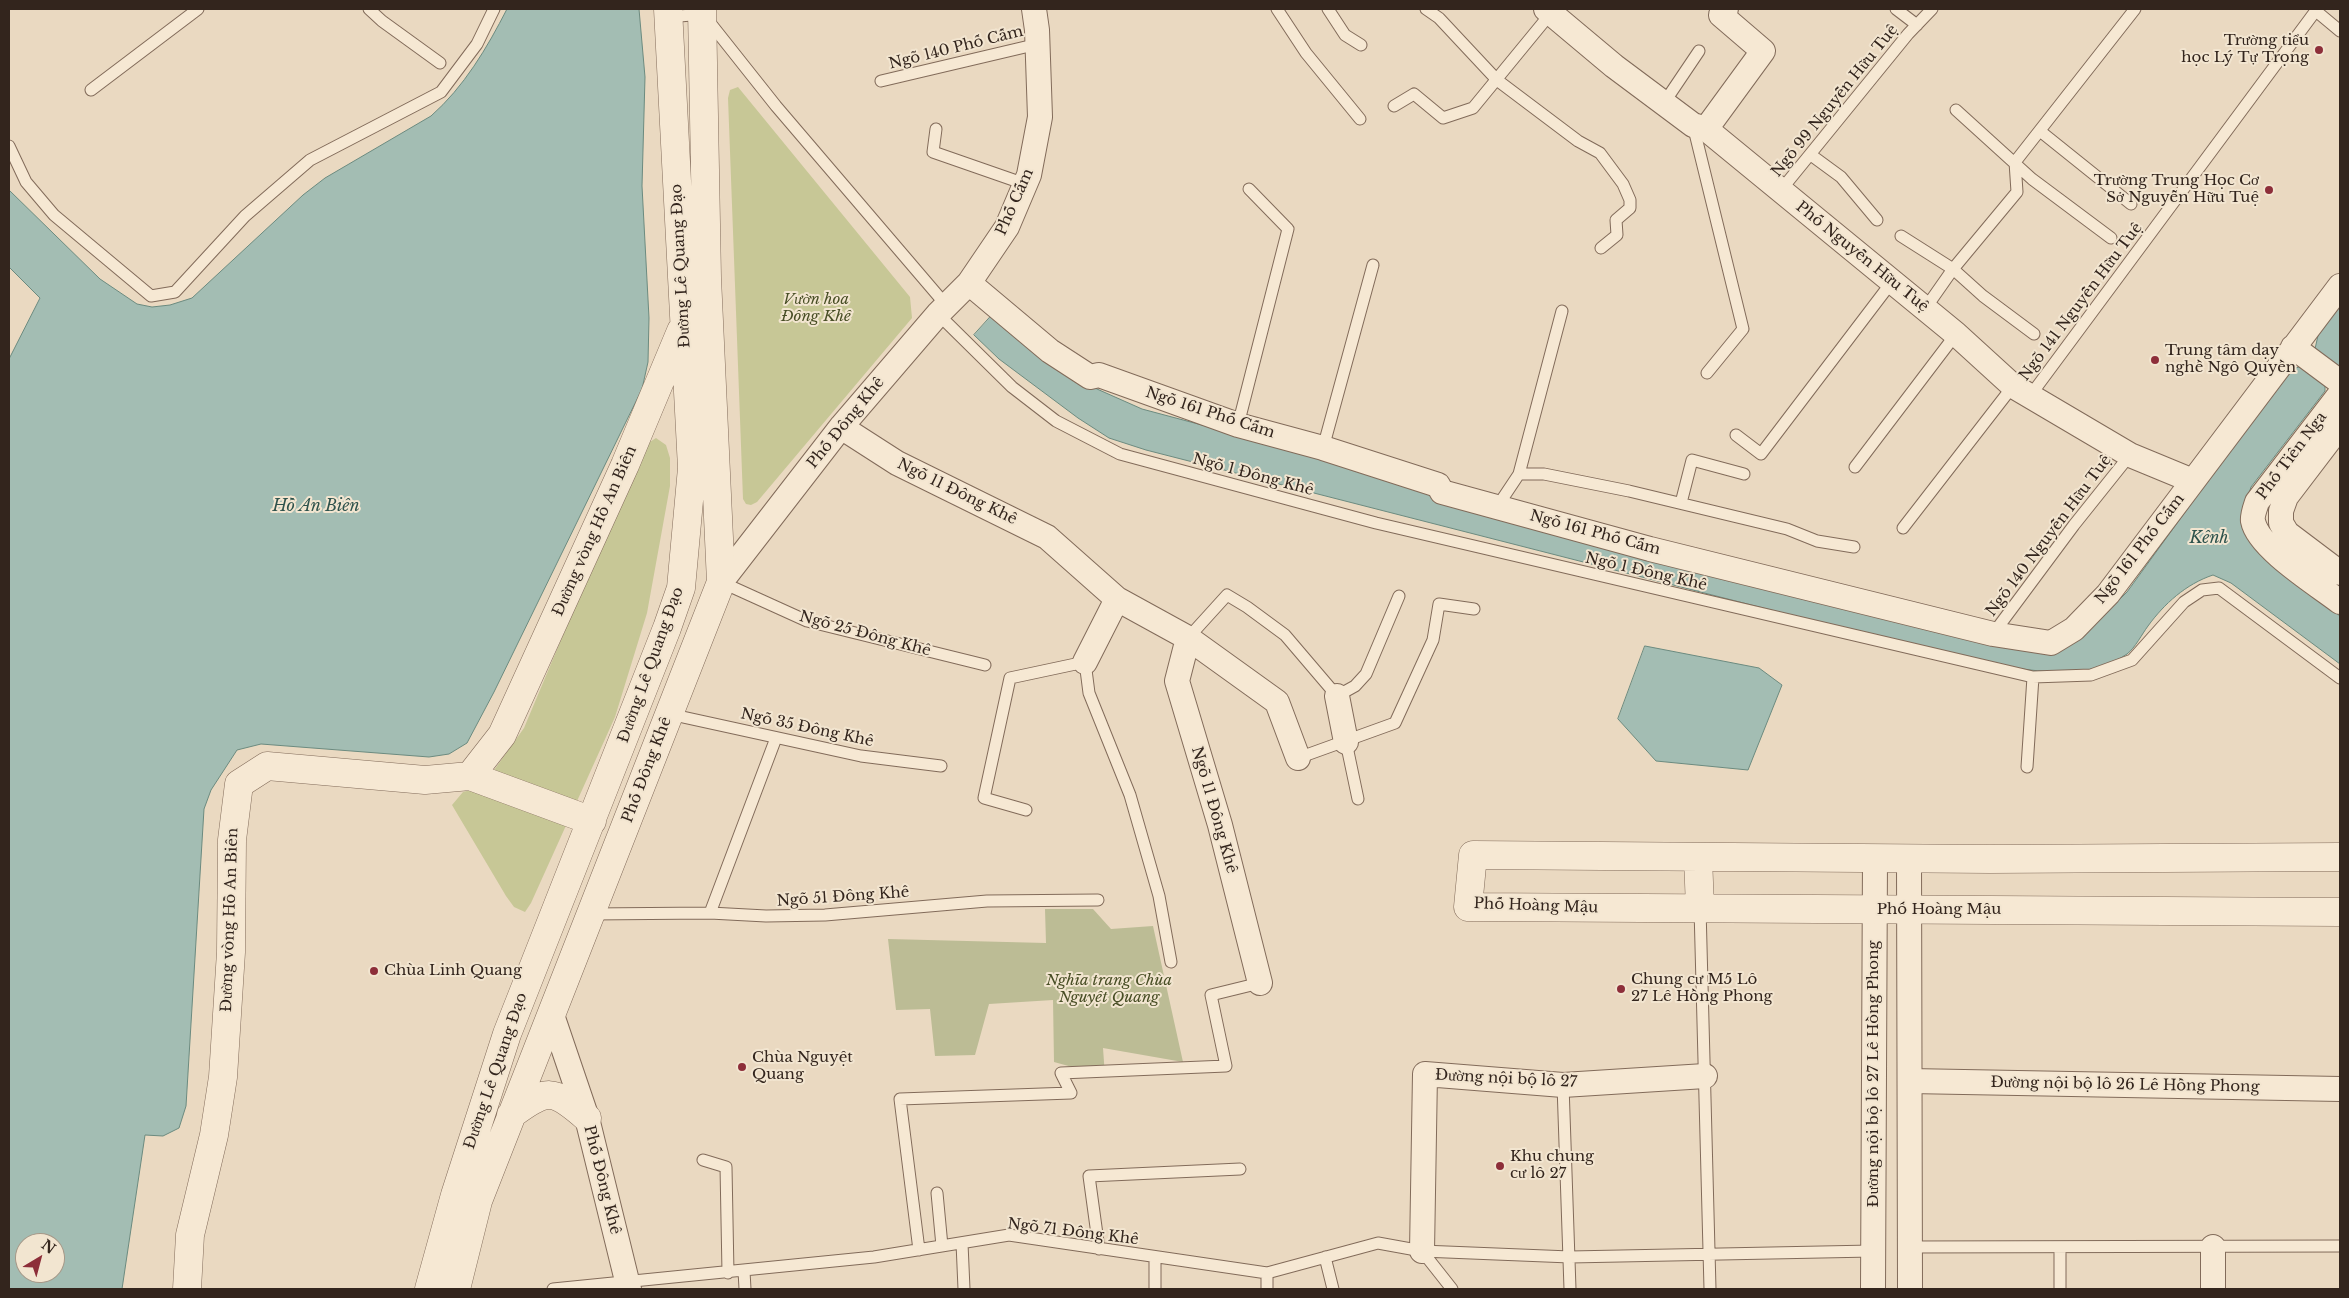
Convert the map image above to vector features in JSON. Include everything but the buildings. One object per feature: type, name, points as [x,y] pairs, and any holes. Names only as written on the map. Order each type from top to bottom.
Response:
[{"type":"street","name":"Phố Cấm","points":[[942,309],[969,282],[1007,227],[1029,176],[1040,117],[1038,44],[1034,9]]},
{"type":"street","points":[[1699,127],[1764,51],[1721,16],[1726,9]]},
{"type":"street","name":"Đường Lê Quang Đạo","points":[[703,11],[707,278],[721,582]]},
{"type":"street","name":"Phố Nguyễn Hữu Tuệ","points":[[1549,11],[1614,66],[1699,127],[1781,190],[1891,283],[1956,334],[2022,391],[2130,456],[2193,481]]},
{"type":"street","name":"Đường Lê Quang Đạo","points":[[429,1289],[479,1117],[520,1000],[592,820],[681,588],[692,468],[668,13]]},
{"type":"street","name":"Đường vòng Hồ An Biên","points":[[470,776],[502,736],[621,474],[684,325],[707,278]]},
{"type":"street","points":[[969,282],[1050,350],[1090,378],[1101,391],[1362,467]]},
{"type":"street","name":"Ngõ 161 Phố Cấm","points":[[1237,432],[1323,448],[1362,467],[1436,495],[1442,492],[1508,508],[1650,549],[1993,634],[2050,643],[2074,629],[2108,594],[2340,286]]},
{"type":"street","name":"Phố Đông Khê","points":[[628,1285],[587,1118],[552,1015],[721,582],[841,427],[942,309]]},
{"type":"street","points":[[2293,347],[2340,382]]},
{"type":"street","name":"Phố Tiên Nga","points":[[2340,394],[2256,502],[2252,520],[2259,536],[2286,562],[2340,602]]},
{"type":"street","name":"Phố Tiên Nga","points":[[2340,426],[2286,497],[2281,511],[2281,523],[2287,533],[2340,573]]},
{"type":"street","name":"Ngõ 11 Đông Khê","points":[[841,427],[897,463],[1047,537],[1117,599],[1188,638],[1277,702],[1298,758]]},
{"type":"street","points":[[681,588],[721,582]]},
{"type":"street","points":[[1085,662],[1117,599]]},
{"type":"street","name":"Ngõ 11 Đông Khê","points":[[1188,638],[1178,681],[1220,825],[1260,983]]},
{"type":"street","points":[[1337,696],[1346,742]]},
{"type":"street","name":"Đường vòng Hồ An Biên","points":[[187,1289],[190,1235],[214,1135],[223,1077],[231,952],[232,840],[239,784],[267,766],[425,780],[470,776],[592,820]]},
{"type":"street","name":"Phố Hoàng Mậu","points":[[2340,857],[1875,858],[1473,855],[1468,907],[2340,912]]},
{"type":"street","points":[[1698,857],[1700,908]]},
{"type":"street","name":"Đường nội bộ lô 27 Lê Hồng Phong","points":[[1872,1289],[1875,858]]},
{"type":"street","points":[[1909,858],[1910,1289]]},
{"type":"street","points":[[520,1000],[552,1015]]},
{"type":"street","name":"Đường Lê Quang Đạo","points":[[456,1289],[478,1201],[552,1015]]},
{"type":"street","name":"Đường nội bộ lô 27","points":[[1422,1251],[1425,1074],[1562,1085],[1705,1076]]},
{"type":"street","name":"Đường nội bộ lô 26 Lê Hồng Phong","points":[[1910,1081],[2340,1089]]},
{"type":"street","points":[[512,1115],[535,1097],[552,1095],[565,1099],[587,1118]]},
{"type":"street","points":[[2213,1247],[2213,1289]]},
{"type":"lane","points":[[91,90],[198,9]]},
{"type":"lane","points":[[369,9],[382,21],[440,63]]},
{"type":"lane","points":[[9,146],[26,182],[54,215],[151,296],[175,292],[245,216],[310,160],[441,92],[477,44],[494,9]]},
{"type":"lane","points":[[1277,9],[1306,53],[1360,119]]},
{"type":"lane","points":[[1328,9],[1345,35],[1361,45]]},
{"type":"lane","points":[[1426,9],[1440,18],[1497,80],[1578,141],[1600,153],[1622,184],[1630,200],[1630,208],[1616,220],[1617,234],[1601,248]]},
{"type":"lane","points":[[1896,9],[1917,25]]},
{"type":"lane","name":"Ngõ 99 Nguyễn Hữu Tuệ","points":[[1781,190],[1932,9]]},
{"type":"lane","points":[[1925,309],[1953,269],[2017,192],[2015,162],[2135,9]]},
{"type":"lane","points":[[2317,10],[2340,31]]},
{"type":"lane","name":"Ngõ 141 Nguyễn Hữu Tuệ","points":[[1903,528],[2022,391],[2317,10]]},
{"type":"lane","points":[[668,13],[703,11]]},
{"type":"lane","name":"Ngõ 1 Đông Khê","points":[[703,11],[776,106],[942,309],[1012,387],[1056,421],[1120,454],[1376,523],[2033,677],[2091,675],[2132,660],[2184,602],[2202,590],[2219,588],[2340,678]]},
{"type":"lane","points":[[1394,106],[1414,94],[1444,118],[1472,108],[1497,80],[1549,11]]},
{"type":"lane","name":"Ngõ 140 Phố Cấm","points":[[881,82],[1038,44]]},
{"type":"lane","points":[[1664,103],[1699,52]]},
{"type":"lane","points":[[1956,110],[2032,179],[2110,238]]},
{"type":"lane","points":[[1699,127],[1743,329],[1707,373]]},
{"type":"lane","points":[[936,129],[933,152],[1025,184]]},
{"type":"lane","points":[[2040,131],[2131,204]]},
{"type":"lane","points":[[1811,155],[1841,177],[1876,220]]},
{"type":"lane","points":[[1237,432],[1288,228],[1249,189]]},
{"type":"lane","points":[[1901,236],[1953,269],[1983,296],[2034,334]]},
{"type":"lane","points":[[1323,448],[1372,265]]},
{"type":"lane","points":[[1736,435],[1761,454],[1891,283]]},
{"type":"lane","points":[[1508,508],[1503,498],[1519,474],[1562,311]]},
{"type":"lane","points":[[1855,467],[1956,334]]},
{"type":"lane","name":"Ngõ 140 Nguyễn Hữu Tuệ","points":[[1993,634],[2074,525],[2130,456]]},
{"type":"lane","points":[[1681,503],[1692,460],[1744,474]]},
{"type":"lane","points":[[1519,474],[1544,474],[1681,503],[1787,529],[1817,541],[1854,547]]},
{"type":"lane","name":"Ngõ 25 Đông Khê","points":[[721,582],[807,621],[985,666]]},
{"type":"lane","points":[[1188,638],[1227,596],[1247,607],[1285,635],[1337,696],[1355,686],[1366,674],[1399,596]]},
{"type":"lane","points":[[1298,758],[1395,723],[1433,640],[1439,604],[1474,609]]},
{"type":"lane","points":[[1026,810],[984,798],[1010,678],[1085,662],[1089,693],[1133,804],[1159,896],[1171,962]]},
{"type":"lane","points":[[2027,767],[2033,677]]},
{"type":"lane","name":"Ngõ 35 Đông Khê","points":[[669,714],[861,756],[941,766]]},
{"type":"lane","points":[[710,914],[776,738]]},
{"type":"lane","points":[[1346,742],[1358,799]]},
{"type":"lane","name":"Ngõ 51 Đông Khê","points":[[590,914],[815,915],[987,901],[1098,900]]},
{"type":"lane","points":[[1700,908],[1710,1289]]},
{"type":"lane","points":[[919,1250],[900,1099],[1071,1092],[1061,1073],[1226,1066],[1211,995],[1260,983]]},
{"type":"lane","points":[[1562,1085],[1570,1289]]},
{"type":"lane","points":[[703,1160],[726,1167],[728,1273]]},
{"type":"lane","points":[[1099,1250],[1089,1176],[1240,1169]]},
{"type":"lane","points":[[937,1193],[942,1246]]},
{"type":"lane","name":"Ngõ 71 Đông Khê","points":[[554,1289],[628,1285],[919,1250],[1009,1235],[1267,1274],[1378,1243],[1422,1251],[1570,1257],[1872,1251]]},
{"type":"lane","points":[[962,1243],[964,1289]]},
{"type":"lane","points":[[1910,1248],[2340,1246]]},
{"type":"lane","points":[[2060,1247],[2060,1289]]},
{"type":"lane","points":[[1422,1251],[1452,1289]]},
{"type":"lane","points":[[1155,1258],[1155,1289]]},
{"type":"lane","points":[[1325,1258],[1333,1289]]},
{"type":"lane","points":[[744,1271],[745,1289]]},
{"type":"lane","points":[[1267,1274],[1267,1289]]},
{"type":"green space","name":"Vườn hoa Đông Khê","points":[[738,87],[910,297],[912,318],[757,502],[751,505],[746,504],[743,499],[728,98],[730,90]]},
{"type":"green space","points":[[656,438],[666,445],[670,458],[670,486],[647,613],[615,717],[531,903],[525,912],[514,907],[506,896],[452,805],[463,792],[482,787],[524,728],[642,447]]},
{"type":"green space","name":"Nghĩa trang Chùa Nguyệt Quang","points":[[1045,909],[1093,909],[1111,929],[1153,926],[1183,1062],[1103,1048],[1105,1076],[1054,1062],[1053,1000],[989,1004],[975,1055],[935,1056],[930,1009],[896,1010],[888,939],[1046,943]]},
{"type":"water","name":"Hồ An Biên","points":[[507,9],[639,9],[645,77],[642,186],[649,318],[648,362],[642,389],[494,692],[467,743],[449,754],[429,757],[261,744],[237,750],[211,790],[204,809],[186,1106],[179,1128],[163,1136],[145,1135],[122,1289],[9,1289],[9,359],[40,298],[9,267],[9,190],[100,279],[137,304],[152,307],[170,305],[192,298],[303,195],[325,178],[431,116],[454,93],[483,52]]},
{"type":"water","points":[[2340,303],[2340,365],[2336,367],[2315,349],[2319,331]]},
{"type":"water","name":"Kênh","points":[[993,314],[1045,358],[1097,389],[1142,409],[1524,511],[2027,633],[2085,634],[2127,592],[2287,372],[2303,367],[2325,381],[2325,391],[2251,487],[2241,517],[2244,532],[2275,567],[2340,616],[2340,664],[2231,583],[2213,575],[2185,589],[2176,596],[2154,618],[2136,645],[2127,654],[2109,664],[2069,672],[2027,670],[1966,660],[1146,450],[1109,438],[1078,418],[999,359],[974,335]]},
{"type":"water","points":[[1645,646],[1759,668],[1782,685],[1748,770],[1656,761],[1618,719]]},
{"type":"place","name":"Trường tiểu học Lý Tự Trọng","points":[[2319,50]]},
{"type":"place","name":"Trường Trung Học Cơ Sở Nguyễn Hữu Tuệ","points":[[2269,190]]},
{"type":"place","name":"Trung tâm dạy nghề Ngô Quyền","points":[[2155,360]]},
{"type":"place","name":"Chùa Linh Quang","points":[[374,971]]},
{"type":"place","name":"Chung cư M5 Lô 27 Lê Hồng Phong","points":[[1621,989]]},
{"type":"place","name":"Chùa Nguyệt Quang","points":[[742,1067]]},
{"type":"place","name":"Khu chung cư lô 27","points":[[1500,1166]]}]
